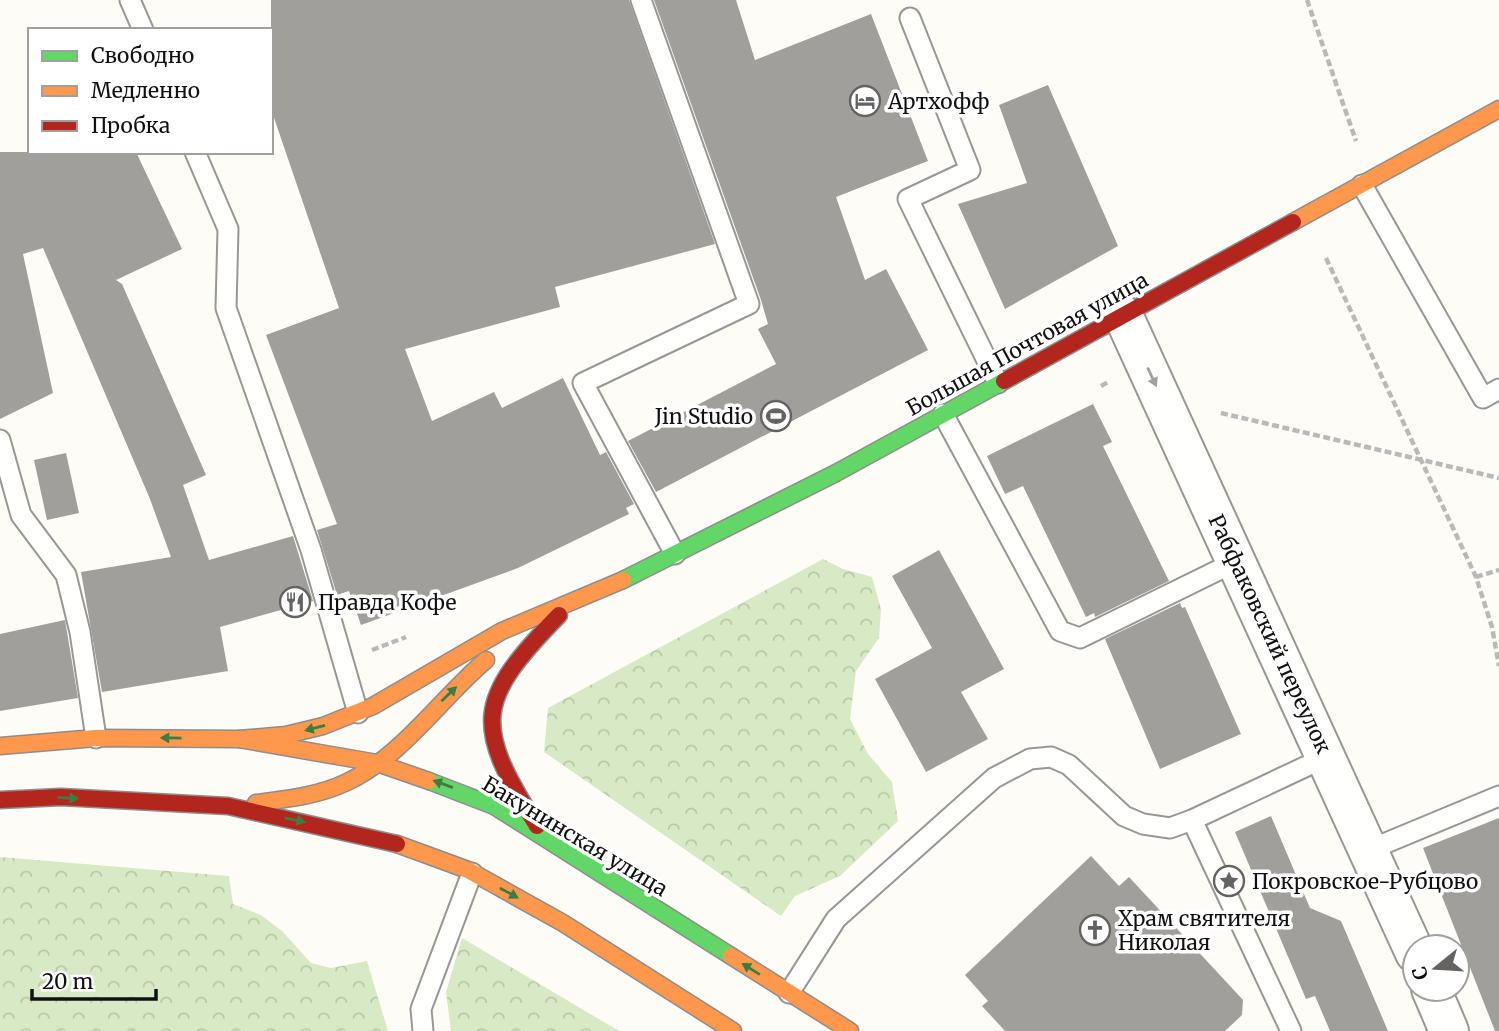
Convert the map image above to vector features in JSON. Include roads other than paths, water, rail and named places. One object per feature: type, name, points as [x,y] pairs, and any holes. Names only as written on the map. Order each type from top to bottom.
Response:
[{"type":"street","name":"Большая Почтовая улица","points":[[239,739],[286,735],[358,713],[502,631],[569,604],[675,554],[836,473],[1499,109]]},
{"type":"street","name":"Рабфаковский переулок","points":[[1123,315],[1406,933]]},
{"type":"street","name":"Большая Почтовая улица","points":[[228,806],[295,798],[345,782],[377,763],[474,669],[569,604]]},
{"type":"street","points":[[545,840],[506,778],[493,751],[488,723],[497,689],[512,664],[569,604]]},
{"type":"street","name":"Бакунинская улица","points":[[0,746],[96,737],[239,739],[377,763],[448,785],[494,806],[850,1031]]},
{"type":"street","points":[[0,800],[61,797],[228,806],[407,846],[472,873],[563,923],[706,1024],[733,1031]]},
{"type":"street","points":[[1437,1003],[1450,1031]]},
{"type":"lane","points":[[130,0],[142,28]]},
{"type":"lane","points":[[641,0],[750,304],[583,383],[675,554]]},
{"type":"lane","points":[[910,18],[970,170],[908,199],[998,383]]},
{"type":"lane","points":[[196,154],[228,229],[226,308],[310,550],[358,713]]},
{"type":"lane","points":[[1366,183],[1483,398],[1499,389]]},
{"type":"lane","points":[[943,414],[1060,631],[1080,638],[1237,561]]},
{"type":"lane","points":[[0,440],[21,515],[66,575],[80,632],[96,737]]},
{"type":"lane","points":[[789,993],[836,919],[994,778],[1030,759],[1051,757],[1069,765],[1124,816],[1143,824],[1170,828],[1326,757]]},
{"type":"lane","points":[[1369,850],[1499,796]]},
{"type":"lane","points":[[1192,820],[1291,1031]]},
{"type":"lane","points":[[423,1031],[421,1009],[472,873]]},
{"type":"place","name":"Артхофф","points":[[865,101]]},
{"type":"place","name":"Jin Studio","points":[[776,416]]},
{"type":"place","name":"Правда Кофе","points":[[295,602]]},
{"type":"place","name":"Покровское-Рубцово","points":[[1229,881]]},
{"type":"place","name":"Храм святителя Николая","points":[[1095,930]]}]
